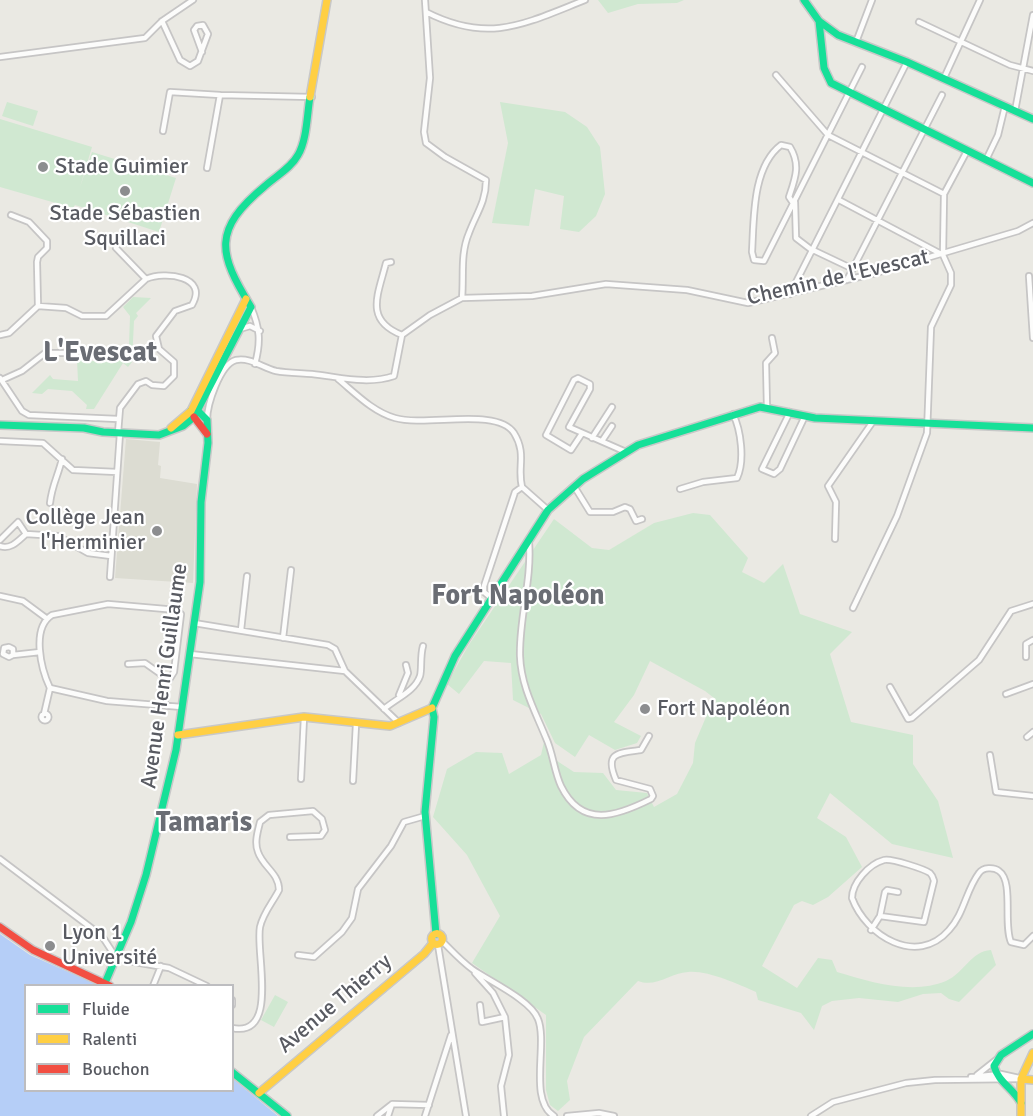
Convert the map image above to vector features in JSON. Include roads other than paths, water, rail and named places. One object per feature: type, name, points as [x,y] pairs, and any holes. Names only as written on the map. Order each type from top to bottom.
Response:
[{"type":"street","points":[[0,57],[136,41],[145,38],[162,21],[193,0]]},
{"type":"street","points":[[327,0],[312,97],[300,152],[294,163],[250,198],[231,227],[225,241],[225,256],[260,331],[261,343],[255,364],[275,371],[338,379],[364,380],[394,376],[402,335],[382,326],[377,317],[376,307],[386,263],[391,262]]},
{"type":"street","points":[[425,0],[430,78],[424,132],[426,143],[445,157],[486,180],[485,200],[469,233],[462,260],[462,298]]},
{"type":"street","points":[[426,12],[446,22],[470,29],[499,30],[585,0]]},
{"type":"street","points":[[804,0],[819,21],[844,38]]},
{"type":"street","points":[[856,42],[872,0]]},
{"type":"street","points":[[944,78],[980,0]]},
{"type":"street","points":[[1015,111],[1033,15]]},
{"type":"street","points":[[162,21],[180,60],[189,66],[198,62],[202,52],[208,31],[200,24],[194,33],[202,52]]},
{"type":"street","points":[[819,21],[822,62],[825,75],[831,83],[1033,183]]},
{"type":"street","points":[[919,22],[1010,65],[1033,71]]},
{"type":"street","points":[[822,38],[828,35],[856,42],[944,78],[1033,119]]},
{"type":"street","points":[[790,294],[907,62]]},
{"type":"street","points":[[853,269],[813,250],[796,238],[794,201],[789,197],[796,177],[797,159],[790,147],[781,145],[772,152],[756,195],[752,252],[754,260],[764,261],[794,201],[828,135],[848,93],[862,67]]},
{"type":"street","points":[[776,75],[828,135],[944,195]]},
{"type":"street","points":[[163,131],[170,92],[312,97]]},
{"type":"street","points":[[207,168],[220,95]]},
{"type":"street","points":[[847,280],[942,95]]},
{"type":"street","points":[[986,160],[998,135],[1005,106]]},
{"type":"street","points":[[853,608],[897,516],[928,423],[931,327],[951,285],[951,273],[943,255],[944,195],[967,151]]},
{"type":"street","points":[[839,200],[943,255]]},
{"type":"street","points":[[12,215],[29,222],[47,241],[47,248],[38,257],[37,262],[38,306]]},
{"type":"street","name":"Chemin de l'Evescat","points":[[402,335],[430,315],[462,298],[532,296],[606,284],[687,290],[748,303],[943,255],[1033,224]]},
{"type":"street","points":[[116,248],[146,279]]},
{"type":"street","points":[[0,335],[9,333],[38,306],[66,308],[82,316],[106,316],[146,279],[154,276],[188,279],[194,285],[195,300],[192,305],[175,311],[156,336],[155,343],[159,349],[174,362],[174,376],[164,386],[152,385],[146,381],[138,384],[120,408],[110,577]]},
{"type":"street","points":[[1029,276],[1033,338]]},
{"type":"street","points":[[194,412],[246,299]]},
{"type":"street","points":[[0,425],[167,434],[183,426],[194,412],[250,307]]},
{"type":"street","points":[[238,330],[250,326],[260,331]]},
{"type":"street","points":[[767,408],[766,363],[775,353],[772,338]]},
{"type":"street","points":[[72,353],[45,353],[22,370],[1,379],[22,411],[29,415],[118,419]]},
{"type":"street","name":"Avenue Henri Guillaume","points":[[107,984],[146,875],[178,735],[200,573],[202,485],[208,436],[207,404],[229,364],[238,360],[255,364]]},
{"type":"street","points":[[581,435],[571,450],[546,435],[574,380],[578,378],[590,384],[590,389],[569,428],[626,452]]},
{"type":"street","points":[[338,379],[385,415],[397,419],[424,422],[489,419],[505,423],[515,435],[522,456],[522,487],[548,510]]},
{"type":"street","points":[[592,438],[612,407]]},
{"type":"street","points":[[554,1116],[543,1104],[540,1070],[541,1026],[536,1014],[528,1005],[472,969],[432,937],[436,934],[425,816],[434,717],[432,708],[454,656],[548,510],[574,486],[649,440],[754,408],[767,408],[805,416],[1010,429],[1033,428]]},
{"type":"street","points":[[194,412],[207,420]]},
{"type":"street","points":[[194,412],[208,436]]},
{"type":"street","points":[[790,412],[762,469],[774,474],[780,469],[805,416]]},
{"type":"street","points":[[680,489],[703,482],[736,478],[740,453],[738,426],[733,414]]},
{"type":"street","points":[[835,540],[836,502],[828,486],[874,420]]},
{"type":"street","points":[[602,441],[612,426]]},
{"type":"street","points":[[0,441],[43,443],[73,470],[117,472]]},
{"type":"street","points":[[50,503],[52,483],[58,474],[62,459]]},
{"type":"street","points":[[574,486],[590,512],[613,512],[625,507],[630,509],[636,521],[642,519]]},
{"type":"street","points":[[490,597],[484,592],[484,586],[515,492],[522,487]]},
{"type":"street","points":[[0,540],[18,522],[26,534]]},
{"type":"street","points":[[0,546],[5,548],[14,544],[26,534],[58,536],[88,553],[111,556]]},
{"type":"street","points":[[529,539],[520,647],[522,676],[526,693],[551,751],[561,785],[573,804],[590,814],[605,816],[623,813],[651,799],[653,796],[650,789],[616,780],[610,766],[611,760],[618,753],[641,750],[649,736]]},
{"type":"street","points":[[283,638],[291,570]]},
{"type":"street","points":[[241,630],[247,576]]},
{"type":"street","points":[[0,596],[24,601],[46,618]]},
{"type":"street","points":[[44,714],[50,688],[40,652],[42,626],[46,618],[108,604],[177,610],[181,615],[174,672],[157,704]]},
{"type":"street","points":[[890,687],[908,719],[912,718],[979,660],[1011,611],[1033,604]]},
{"type":"street","points":[[194,623],[335,649],[345,671],[399,723]]},
{"type":"street","points":[[1026,657],[1026,644],[1033,640]]},
{"type":"street","points":[[399,695],[407,694],[420,676],[419,662],[423,646]]},
{"type":"street","points":[[13,655],[40,652]]},
{"type":"street","points":[[190,654],[345,671]]},
{"type":"street","points":[[128,664],[145,663],[169,680]]},
{"type":"street","points":[[384,709],[399,695],[408,673],[406,665]]},
{"type":"street","points":[[1006,693],[1033,684]]},
{"type":"street","points":[[50,688],[106,701],[182,707]]},
{"type":"street","points":[[164,688],[165,705]]},
{"type":"street","points":[[178,735],[304,717],[390,726],[432,708]]},
{"type":"street","points":[[301,779],[304,717]]},
{"type":"street","points":[[353,781],[356,724]]},
{"type":"street","points":[[1027,737],[1033,732]]},
{"type":"street","points":[[990,755],[996,792],[1033,796]]},
{"type":"street","points":[[234,1029],[239,1030],[254,1023],[263,1002],[258,946],[260,926],[279,890],[276,876],[258,853],[256,843],[260,822],[269,814],[313,811],[322,819],[325,830],[321,836],[291,837]]},
{"type":"street","points":[[298,955],[314,957],[342,932],[352,918],[358,889],[391,846],[404,822],[425,816]]},
{"type":"street","points":[[0,859],[95,930],[117,959],[161,966],[187,974],[204,984]]},
{"type":"street","points":[[880,916],[924,922],[933,878],[928,872],[890,859],[880,861],[856,883],[851,895],[853,902],[871,930],[887,940],[905,945],[917,945],[939,938],[956,921],[979,872],[987,868],[999,871],[1006,884],[1008,934],[1011,942],[1024,945],[1033,936]]},
{"type":"street","points":[[871,930],[880,916],[885,892],[887,890],[898,892]]},
{"type":"street","points":[[0,927],[33,950],[107,984]]},
{"type":"street","points":[[438,943],[466,1116]]},
{"type":"street","name":"Avenue Thierry","points":[[259,1093],[438,943]]},
{"type":"street","points":[[154,984],[161,966]]},
{"type":"street","points":[[472,969],[493,993],[505,1017],[509,1055],[501,1086],[504,1116]]},
{"type":"street","points":[[480,1005],[482,1022],[505,1017]]},
{"type":"street","points":[[425,1116],[452,1033]]},
{"type":"street","points":[[964,1079],[976,1075],[1007,1049],[1033,1034]]},
{"type":"street","points":[[1021,1116],[1021,1079],[1033,1053]]},
{"type":"street","points":[[998,1058],[999,1076]]},
{"type":"street","points":[[234,1074],[287,1116]]},
{"type":"street","points":[[976,1075],[1033,1080]]},
{"type":"street","points":[[811,1116],[832,1102],[906,1083],[999,1076],[1014,1089],[1021,1103]]},
{"type":"street","points":[[377,1116],[392,1104],[429,1105]]},
{"type":"street","points":[[388,1116],[392,1104]]},
{"type":"street","points":[[567,1116],[599,1113],[614,1116]]},
{"type":"water","points":[[0,934],[30,955],[96,984],[24,984],[24,1092],[234,1092],[234,1080],[278,1116],[0,1116]]},
{"type":"place","name":"Stade Guimier","points":[[43,167]]},
{"type":"place","name":"Stade Sébastien Squillaci","points":[[125,191]]},
{"type":"place","name":"Collège Jean l'Herminier","points":[[157,531]]},
{"type":"place","name":"Fort Napoléon","points":[[645,709]]},
{"type":"place","name":"Lyon 1 Université","points":[[50,946]]},
{"type":"district","name":"L'Evescat","points":[[100,354]]},
{"type":"district","name":"Fort Napoléon","points":[[518,597]]},
{"type":"district","name":"Tamaris","points":[[204,824]]}]
